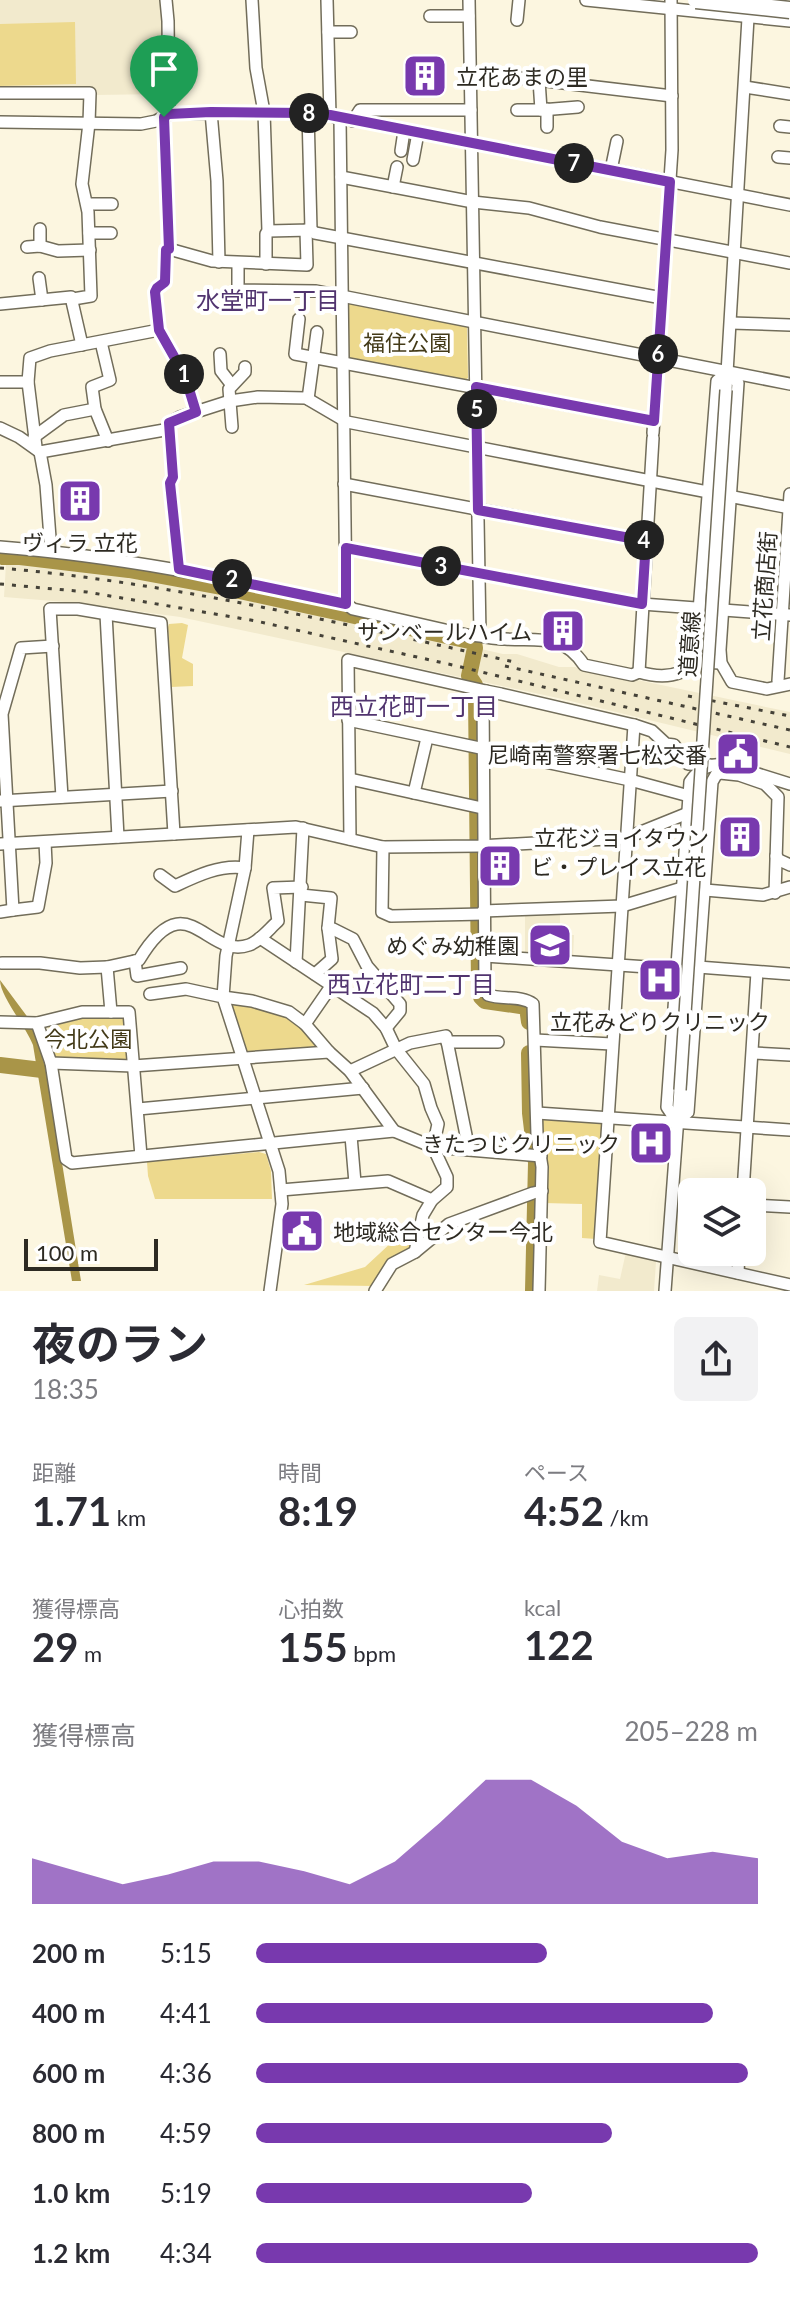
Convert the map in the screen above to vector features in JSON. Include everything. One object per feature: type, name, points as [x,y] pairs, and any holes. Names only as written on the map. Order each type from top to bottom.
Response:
[{"type":"highway","points":[[696,0],[790,10]]},
{"type":"street","points":[[166,0],[169,249],[166,250],[165,282],[155,292],[159,330],[185,376],[196,412]]},
{"type":"street","points":[[252,0],[256,68],[264,112],[268,231],[266,264]]},
{"type":"street","points":[[327,0],[330,115]]},
{"type":"street","points":[[469,0],[476,635]]},
{"type":"street","points":[[517,20],[519,0]]},
{"type":"street","points":[[586,0],[671,4],[790,21]]},
{"type":"street","name":"道意線","points":[[665,1291],[728,372],[749,0]]},
{"type":"street","points":[[639,672],[670,182],[671,4]]},
{"type":"street","points":[[430,16],[469,16]]},
{"type":"street","points":[[328,32],[351,32]]},
{"type":"street","points":[[471,72],[672,96]]},
{"type":"street","points":[[539,80],[547,127]]},
{"type":"street","points":[[745,87],[790,94]]},
{"type":"street","points":[[0,93],[90,93],[82,174],[88,204],[91,296],[0,304]]},
{"type":"street","points":[[517,110],[578,107]]},
{"type":"street","points":[[353,121],[360,110],[471,110]]},
{"type":"street","points":[[211,112],[219,262]]},
{"type":"street","points":[[0,122],[141,124],[166,116],[211,112],[330,115],[790,205]]},
{"type":"street","points":[[169,249],[219,262],[307,265],[308,113]]},
{"type":"street","points":[[330,115],[340,119],[346,604]]},
{"type":"street","points":[[401,151],[404,131]]},
{"type":"street","points":[[413,160],[418,133]]},
{"type":"street","points":[[611,170],[617,141]]},
{"type":"street","points":[[393,187],[397,167]]},
{"type":"street","points":[[341,177],[470,202],[529,208],[600,227],[790,263]]},
{"type":"street","points":[[88,204],[112,204]]},
{"type":"street","points":[[40,229],[34,246],[58,251],[90,250]]},
{"type":"street","points":[[268,231],[308,230],[662,298]]},
{"type":"street","points":[[89,233],[111,233]]},
{"type":"street","points":[[238,263],[238,290],[316,291],[790,384]]},
{"type":"street","points":[[39,278],[42,300]]},
{"type":"street","points":[[73,299],[82,345]]},
{"type":"street","points":[[299,319],[295,354],[473,386],[653,431]]},
{"type":"street","points":[[731,323],[790,325]]},
{"type":"street","points":[[51,551],[46,485],[28,382],[30,358],[50,351],[159,330]]},
{"type":"street","points":[[308,399],[317,332]]},
{"type":"street","points":[[101,342],[110,380],[92,387],[95,409],[108,441]]},
{"type":"street","points":[[220,354],[221,371],[231,384]]},
{"type":"street","points":[[232,427],[229,389],[245,372],[245,367]]},
{"type":"street","points":[[0,547],[179,569],[476,635],[502,640],[547,641],[570,647],[584,665],[632,675],[639,672],[668,676],[674,672],[684,672],[695,662],[717,381],[728,372]]},
{"type":"street","points":[[728,372],[738,383],[721,663],[732,682],[767,689],[784,683]]},
{"type":"street","points":[[0,382],[28,382]]},
{"type":"street","points":[[179,569],[170,483],[173,477],[169,423],[230,401],[258,397],[308,399],[344,420],[790,508]]},
{"type":"street","points":[[37,446],[64,415],[95,409]]},
{"type":"street","points":[[0,428],[37,446],[108,441],[170,429]]},
{"type":"street","points":[[344,484],[646,541]]},
{"type":"street","name":"立花商店街","points":[[784,683],[790,494]]},
{"type":"street","points":[[346,548],[642,604],[786,615]]},
{"type":"street","points":[[62,797],[50,609],[78,609],[161,623],[174,834]]},
{"type":"street","points":[[106,614],[118,837]]},
{"type":"street","points":[[13,910],[4,844],[2,714],[21,648],[53,646]]},
{"type":"street","points":[[350,839],[348,660],[634,725],[652,731],[666,744],[674,745],[688,764],[729,765],[790,786],[779,800],[775,893]]},
{"type":"street","points":[[695,662],[721,663]]},
{"type":"street","points":[[479,690],[483,696],[478,749],[485,988],[488,995],[527,1000],[533,1004],[539,1291]]},
{"type":"street","points":[[348,720],[630,780],[689,796]]},
{"type":"street","points":[[634,725],[600,1242],[790,1285]]},
{"type":"street","points":[[414,793],[427,738]]},
{"type":"street","points":[[677,1122],[667,1107],[690,782],[699,771],[710,765]]},
{"type":"street","points":[[677,1122],[688,1112],[712,779],[720,773],[739,775],[765,784],[779,800]]},
{"type":"street","points":[[350,779],[479,807]]},
{"type":"street","points":[[4,801],[172,791]]},
{"type":"street","points":[[4,844],[296,827],[383,847],[479,846],[626,838],[688,813],[709,814]]},
{"type":"street","points":[[296,962],[303,828]]},
{"type":"street","points":[[248,830],[245,868],[226,956],[223,997],[279,1171],[282,1204],[270,1291]]},
{"type":"street","points":[[0,912],[38,907],[46,863],[45,842]]},
{"type":"street","points":[[383,847],[382,912],[391,916],[622,906],[682,888],[763,895],[790,887]]},
{"type":"street","points":[[776,856],[790,865]]},
{"type":"street","points":[[160,875],[175,886],[202,873],[245,868]]},
{"type":"street","points":[[2,963],[40,963],[80,968],[107,967],[135,961],[139,960],[155,935],[188,923],[209,937],[229,945],[250,945],[278,921],[273,888],[331,898],[328,928],[332,959],[315,974]]},
{"type":"street","points":[[328,928],[353,939],[367,966],[400,1004],[400,1011],[386,1028]]},
{"type":"street","points":[[260,938],[373,1013],[424,1084],[438,1124],[433,1147],[447,1177],[447,1187],[432,1200],[423,1215],[415,1252]]},
{"type":"street","points":[[485,956],[677,969]]},
{"type":"street","points":[[135,961],[137,976],[175,969],[172,991]]},
{"type":"street","points":[[107,967],[111,1012]]},
{"type":"street","points":[[698,967],[790,974]]},
{"type":"street","points":[[744,1178],[757,972]]},
{"type":"street","points":[[305,1024],[332,985]]},
{"type":"street","points":[[150,994],[186,989],[252,1001],[289,1012],[305,1024],[350,1071],[394,1131]]},
{"type":"street","points":[[0,1022],[31,1023],[82,1012],[129,1012],[141,1156]]},
{"type":"street","points":[[31,1023],[51,1063],[66,1159],[72,1163],[394,1131],[433,1147],[537,1156]]},
{"type":"street","points":[[350,1071],[410,1043],[446,1036],[469,1150]]},
{"type":"street","points":[[535,1040],[612,1044]]},
{"type":"street","points":[[447,1042],[498,1042]]},
{"type":"street","points":[[51,1063],[133,1066],[329,1052]]},
{"type":"street","points":[[753,1053],[790,1055]]},
{"type":"street","points":[[138,1109],[363,1088]]},
{"type":"street","points":[[537,1113],[790,1130]]},
{"type":"street","points":[[351,1136],[355,1183]]},
{"type":"street","points":[[281,1190],[388,1181],[432,1200]]},
{"type":"street","points":[[375,1291],[392,1264],[415,1252],[449,1224],[538,1192]]},
{"type":"street","points":[[766,1206],[790,1207]]},
{"type":"street","points":[[738,1266],[738,1273]]},
{"type":"shaded area","points":[[0,0],[162,0],[163,94],[95,95],[95,89],[0,91]]},
{"type":"shaded area","points":[[24,559],[130,572],[293,603],[473,644],[477,648],[503,654],[517,654],[559,667],[575,667],[790,712],[790,754],[558,698],[180,617],[4,597],[6,564]]},
{"type":"shaded area","name":"めぐみ幼稚園","points":[[560,913],[560,935],[574,935],[573,958],[525,955],[525,914]]},
{"type":"shaded area","points":[[0,980],[29,1019],[39,1044],[50,1088],[81,1281],[72,1281],[33,1045],[4,994]]},
{"type":"shaded area","points":[[626,1252],[654,1258],[654,1291],[597,1291],[599,1275],[620,1279]]},
{"type":"green space","points":[[75,22],[76,84],[0,86],[0,24]]},
{"type":"green space","name":"福住公園","points":[[350,303],[463,324],[467,327],[468,378],[465,380],[351,360],[347,357],[346,306]]},
{"type":"green space","points":[[169,624],[188,625],[182,658],[193,664],[193,686],[171,687],[168,627]]},
{"type":"green space","points":[[230,1002],[289,1015],[318,1042],[316,1049],[253,1055],[246,1050]]},
{"type":"green space","name":"今北公園","points":[[121,1014],[124,1019],[125,1062],[59,1060],[55,1057],[48,1025],[67,1017]]},
{"type":"green space","points":[[542,1117],[600,1121],[603,1125],[596,1239],[582,1238],[582,1204],[544,1203]]},
{"type":"green space","points":[[259,1152],[266,1154],[271,1171],[272,1199],[155,1199],[147,1162]]},
{"type":"green space","points":[[399,1239],[414,1245],[374,1286],[304,1285],[365,1267]]},
{"type":"waterway","points":[[3,557],[129,570],[474,642],[469,676],[475,685],[476,695],[479,986],[485,1001],[527,1007],[529,1022]]},
{"type":"waterway","points":[[529,1053],[530,1113],[536,1163],[533,1291]]},
{"type":"waterway","points":[[0,1065],[42,1070]]},
{"type":"railway","points":[[0,568],[196,595],[519,663]]},
{"type":"railway","points":[[0,584],[87,592],[256,621],[790,747]]},
{"type":"railway","points":[[505,666],[790,730]]},
{"type":"railway","points":[[688,696],[790,716]]},
{"type":"place","name":"立花あまの里","points":[[425,76]]},
{"type":"place","name":"ヴィラ 立花","points":[[80,501]]},
{"type":"place","name":"サンベールハイム","points":[[563,631]]},
{"type":"place","name":"尼崎南警察署七松交番","points":[[738,754]]},
{"type":"place","name":"立花ジョイタウン","points":[[740,837]]},
{"type":"place","name":"ビ・プレイス立花","points":[[500,866]]},
{"type":"place","name":"めぐみ幼稚園","points":[[550,945]]},
{"type":"place","name":"立花みどりクリニック","points":[[660,980]]},
{"type":"place","name":"きたつじクリニック","points":[[651,1143]]},
{"type":"place","name":"地域総合センター今北","points":[[302,1231]]},
{"type":"district","name":"水堂町一丁目","points":[[268,299]]},
{"type":"district","name":"西立花町一丁目","points":[[414,705]]},
{"type":"district","name":"西立花町二丁目","points":[[411,983]]},
{"type":"route","points":[[211,112],[330,115],[670,182],[654,421],[476,387],[478,510],[646,541],[642,604],[346,548],[346,604],[179,569],[170,483],[173,477],[169,423],[196,412],[188,383],[159,330],[158,322],[155,292],[165,282],[166,250],[169,249],[164,117],[169,114],[211,112]]}]
